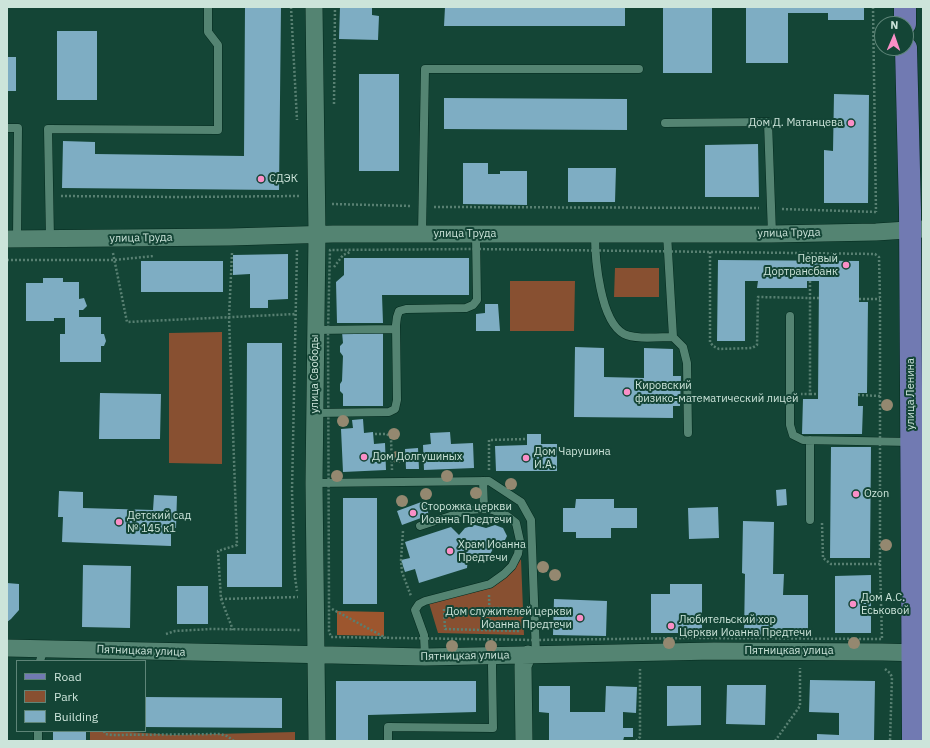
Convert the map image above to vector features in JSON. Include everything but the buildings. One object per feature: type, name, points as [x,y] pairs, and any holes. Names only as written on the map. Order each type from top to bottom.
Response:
[{"type":"main road","name":"улица Ленина","points":[[906,56],[916,229],[911,442],[918,653],[913,741]]},
{"type":"street","name":"улица Свободы","points":[[314,7],[317,234],[322,330],[321,483],[316,655],[317,741]]},
{"type":"street","name":"улица Труда","points":[[12,239],[230,237],[317,234],[422,234],[476,242],[595,242],[666,234],[772,234],[916,229]]},
{"type":"street","name":"Пятницкая улица","points":[[7,648],[42,655],[316,655],[425,657],[493,656],[533,649],[918,653]]},
{"type":"street","points":[[524,741],[523,666],[533,649]]},
{"type":"lane","points":[[50,239],[48,129],[218,130],[218,45],[208,32],[208,7]]},
{"type":"lane","points":[[422,234],[425,69],[639,69]]},
{"type":"lane","points":[[665,123],[768,122],[772,234]]},
{"type":"lane","points":[[7,128],[18,128],[12,239]]},
{"type":"lane","points":[[666,234],[673,337],[683,347],[687,363],[688,433]]},
{"type":"lane","points":[[322,413],[389,412],[395,409],[397,400],[396,329],[399,311],[466,308],[473,305],[476,300],[476,242]]},
{"type":"lane","points":[[595,242],[601,289],[609,316],[618,329],[625,335],[634,337],[673,337]]},
{"type":"lane","points":[[790,316],[790,425],[793,435],[803,440],[878,444],[911,442]]},
{"type":"lane","points":[[322,330],[396,329]]},
{"type":"lane","points":[[810,440],[810,520]]},
{"type":"lane","points":[[321,483],[486,481],[521,502],[531,520],[533,649]]},
{"type":"lane","points":[[484,509],[486,481]]},
{"type":"lane","points":[[420,526],[469,510],[493,510],[507,516],[516,523],[520,541],[518,554],[512,566],[504,574],[488,585],[425,601],[415,610],[424,634],[425,657]]},
{"type":"lane","points":[[388,741],[388,727],[493,728],[493,656]]},
{"type":"path","points":[[291,7],[297,125]]},
{"type":"path","points":[[873,7],[876,216]]},
{"type":"path","points":[[49,196],[301,196],[302,200]]},
{"type":"path","points":[[331,204],[576,208],[771,208],[876,212]]},
{"type":"path","points":[[230,237],[232,249],[230,317],[237,545],[218,551],[220,599],[233,630]]},
{"type":"path","points":[[110,238],[127,322],[296,314]]},
{"type":"path","points":[[476,242],[595,242],[668,252],[875,254],[879,257],[880,299],[880,396],[878,444],[882,639],[699,638],[533,649],[424,640],[331,637],[329,631],[321,483],[322,330],[330,274],[330,250],[356,250],[476,242]]},
{"type":"path","points":[[297,248],[292,491],[295,577],[299,603]]},
{"type":"path","points":[[330,274],[343,255],[356,250]]},
{"type":"path","points":[[810,254],[810,261]]},
{"type":"path","points":[[7,260],[114,260],[161,255]]},
{"type":"path","points":[[810,281],[810,298],[819,298]]},
{"type":"path","points":[[859,299],[880,299]]},
{"type":"path","points":[[810,394],[818,394]]},
{"type":"path","points":[[858,395],[880,396]]},
{"type":"path","points":[[375,434],[387,434],[391,438],[393,483]]},
{"type":"path","points":[[486,481],[489,440],[527,439]]},
{"type":"path","points":[[822,520],[823,558],[831,564],[880,564]]},
{"type":"path","points":[[403,531],[401,560],[402,572],[415,610]]},
{"type":"path","points":[[488,585],[490,631]]},
{"type":"path","points":[[220,599],[298,596]]},
{"type":"path","points":[[444,596],[445,629],[519,632]]},
{"type":"path","points":[[328,607],[388,638]]},
{"type":"path","points":[[489,608],[503,608]]},
{"type":"path","points":[[164,634],[175,631],[301,630],[300,623]]},
{"type":"path","points":[[636,741],[640,737],[640,666]]},
{"type":"path","points":[[793,667],[804,667]]},
{"type":"path","points":[[775,741],[800,706],[800,667]]},
{"type":"path","points":[[881,667],[887,670],[892,677],[890,741]]},
{"type":"path","points":[[105,732],[106,734],[112,735],[220,734],[227,736],[234,741]]},
{"type":"green space","points":[[615,268],[659,268],[659,297],[614,297]]},
{"type":"green space","points":[[510,281],[575,281],[574,331],[510,331]]},
{"type":"green space","points":[[222,332],[222,464],[169,463],[169,333]]},
{"type":"green space","points":[[521,559],[524,635],[438,633],[429,603],[491,588],[514,570]]},
{"type":"green space","points":[[90,732],[130,732],[173,735],[295,732],[295,741],[90,741]]},
{"type":"shaded area","points":[[337,611],[384,612],[384,636],[337,635]]},
{"type":"place","name":"Дом Д. Матанцева","points":[[851,123]]},
{"type":"place","name":"СДЭК","points":[[261,179]]},
{"type":"place","name":"Первый Дортрансбанк","points":[[846,265]]},
{"type":"place","name":"Кировский физико-математический лицей","points":[[627,392]]},
{"type":"place","name":"Дом Долгушиных","points":[[364,457]]},
{"type":"place","name":"Дом Чарушина И.А.","points":[[526,458]]},
{"type":"place","name":"Ozon","points":[[856,494]]},
{"type":"place","name":"Сторожка церкви Иоанна Предтечи","points":[[413,513]]},
{"type":"place","name":"Детский сад № 145 к1","points":[[119,522]]},
{"type":"place","name":"Храм Иоанна Предтечи","points":[[450,551]]},
{"type":"place","name":"Дом А.С. Еськовой","points":[[853,604]]},
{"type":"place","name":"Дом служителей церкви Иоанна Предтечи","points":[[580,618]]},
{"type":"place","name":"Любительский хор Церкви Иоанна Предтечи","points":[[671,626]]}]
